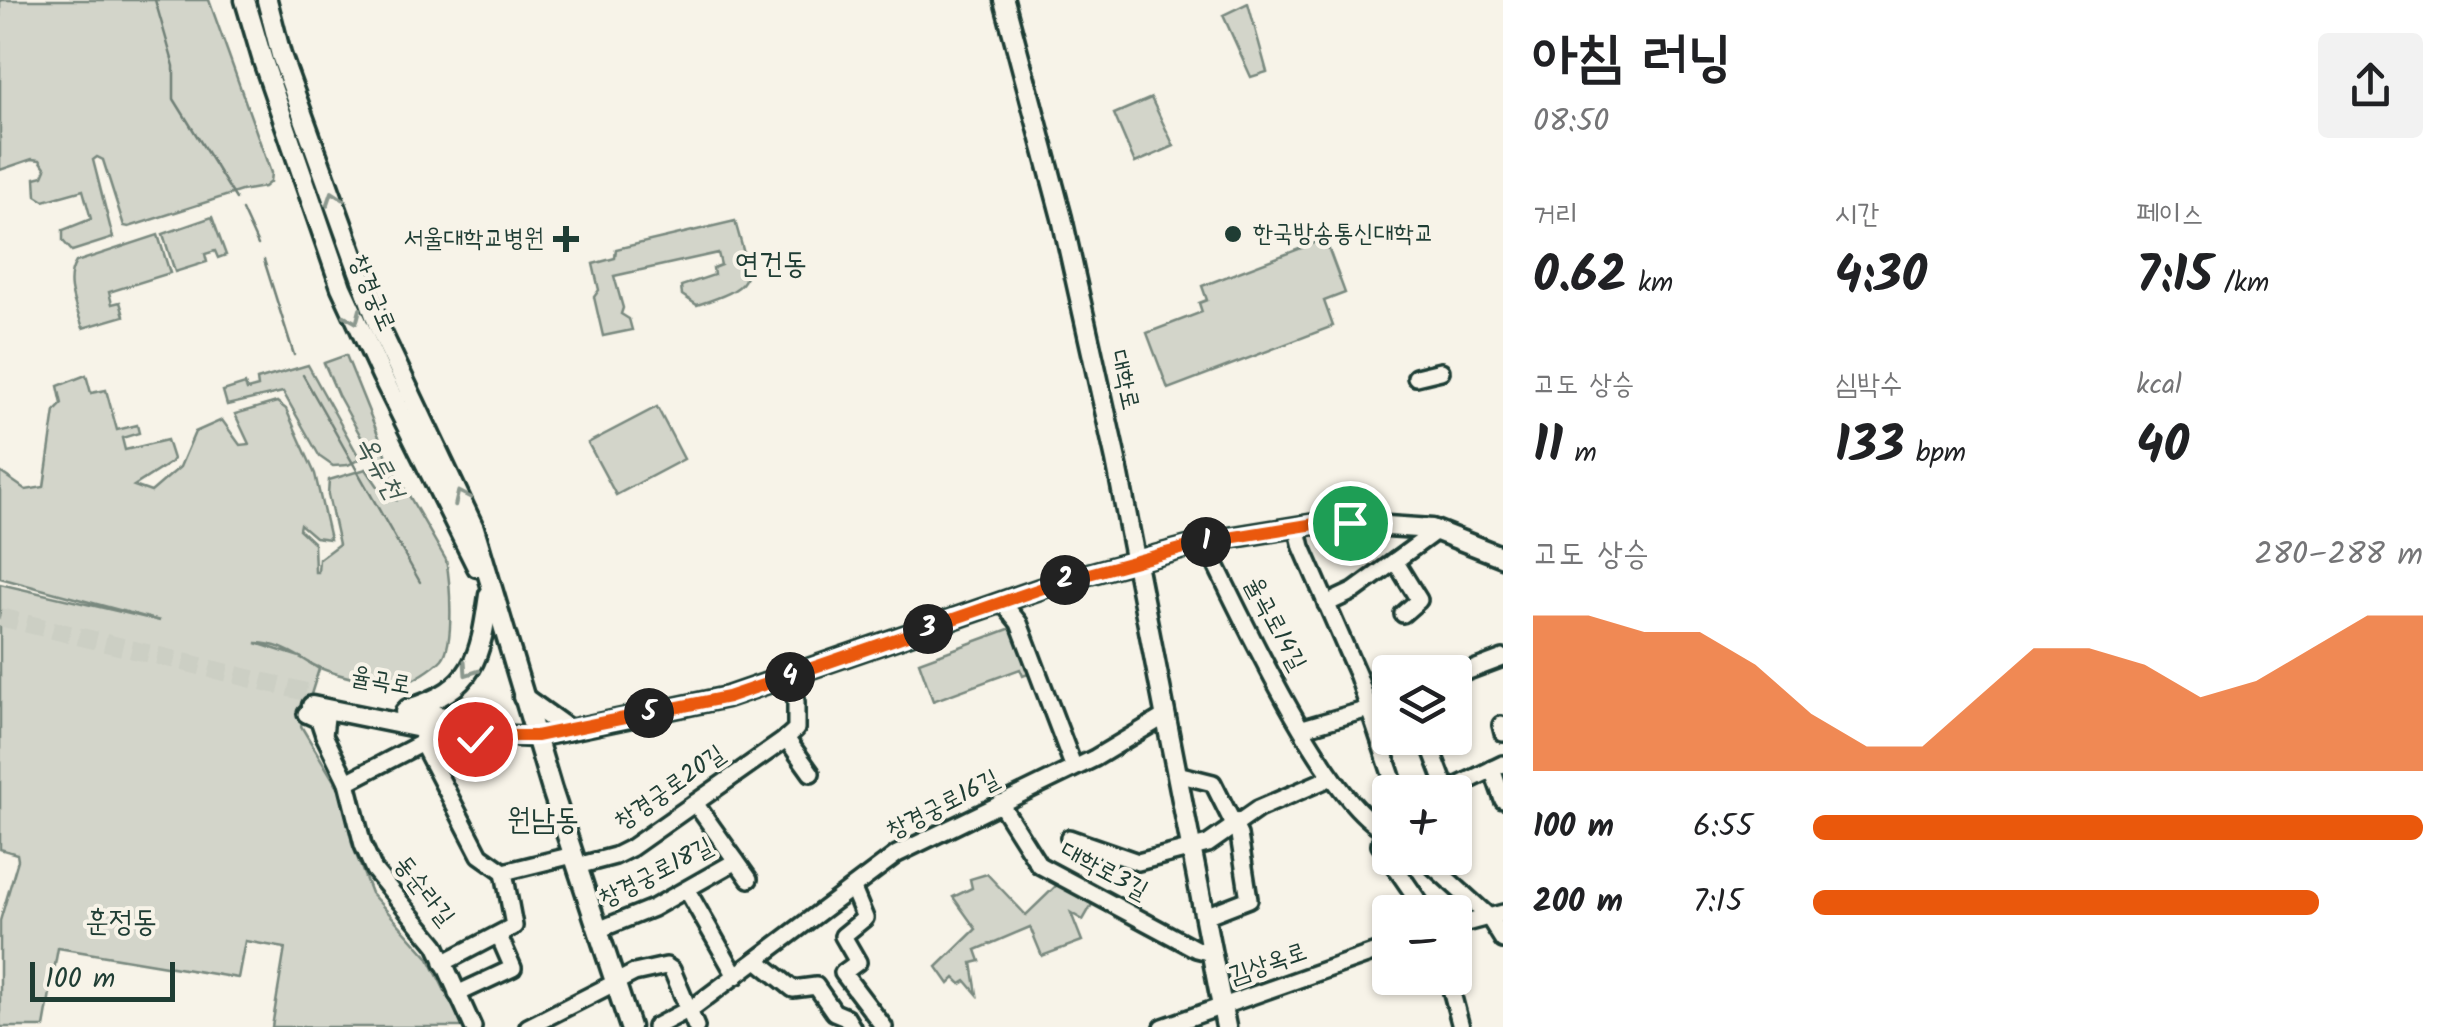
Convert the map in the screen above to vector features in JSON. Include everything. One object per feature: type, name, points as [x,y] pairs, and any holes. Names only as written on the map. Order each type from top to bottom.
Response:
[{"type":"main road","name":"창경궁로","points":[[245,0],[341,287],[459,535],[490,590]]},
{"type":"main road","name":"창경궁로","points":[[266,0],[274,33],[379,327],[466,507],[630,1027]]},
{"type":"main road","name":"대학로","points":[[1004,0],[1062,218],[1116,460],[1226,1027]]},
{"type":"main road","name":"율곡로","points":[[314,706],[423,735],[475,739],[536,736],[728,697],[1002,602],[1210,541],[1327,522],[1436,530],[1503,557]]},
{"type":"main road","points":[[398,711],[450,691],[472,669],[483,640],[490,590]]},
{"type":"main road","points":[[523,697],[569,730]]},
{"type":"main road","name":"율곡로","points":[[314,706],[478,721],[493,736]]},
{"type":"street","points":[[1416,376],[1441,371]]},
{"type":"street","points":[[1297,526],[1302,547],[1372,713]]},
{"type":"street","points":[[1326,604],[1354,591],[1436,530]]},
{"type":"street","name":"율곡로14길","points":[[1210,541],[1212,560],[1303,728],[1332,777],[1372,820]]},
{"type":"street","points":[[1395,561],[1419,600],[1403,614]]},
{"type":"street","points":[[1002,602],[1018,622],[1074,768]]},
{"type":"street","points":[[1472,670],[1503,658]]},
{"type":"street","points":[[792,676],[796,729],[786,738],[811,773]]},
{"type":"street","name":"동순라길","points":[[314,706],[348,782],[359,831],[374,870],[436,945],[473,1027]]},
{"type":"street","points":[[1303,728],[1365,710],[1372,714]]},
{"type":"street","name":"창경궁로16길","points":[[656,1027],[736,976],[898,854],[1074,768],[1166,716]]},
{"type":"street","points":[[348,782],[423,735],[480,855],[504,872],[514,926],[444,962]]},
{"type":"street","name":"창경궁로20길","points":[[504,872],[614,856],[786,738]]},
{"type":"street","points":[[1472,779],[1497,767],[1503,800]]},
{"type":"street","points":[[1177,774],[1213,783],[1240,835],[1249,899],[1205,916]]},
{"type":"street","points":[[1068,838],[1138,862],[1208,844],[1258,809],[1332,777]]},
{"type":"street","name":"창경궁로18길","points":[[694,803],[749,879]]},
{"type":"street","name":"대학로3길","points":[[1000,803],[1038,865],[1196,949],[1212,953]]},
{"type":"street","name":"창경궁로18길","points":[[598,930],[653,908],[736,861]]},
{"type":"street","points":[[1446,875],[1495,914],[1503,940]]},
{"type":"street","points":[[853,889],[865,918],[842,936],[858,962],[843,973],[884,1027]]},
{"type":"street","points":[[687,890],[736,976]]},
{"type":"street","points":[[457,994],[513,968],[499,936]]},
{"type":"street","name":"김상옥로","points":[[1163,1027],[1372,954]]},
{"type":"street","points":[[757,960],[793,989],[816,986],[834,1012],[846,1017],[852,1027]]},
{"type":"street","points":[[528,1027],[615,982],[666,966],[672,970],[696,1027]]},
{"type":"street","points":[[1452,995],[1460,1027]]},
{"type":"shaded area","points":[[0,0],[209,0],[271,173],[270,182],[129,227],[124,226],[103,160],[97,157],[93,160],[113,238],[72,251],[63,241],[63,230],[91,219],[83,190],[44,201],[36,196],[35,178],[43,176],[46,169],[40,160],[0,170]]},
{"type":"shaded area","points":[[1248,3],[1267,72],[1251,77],[1223,15]]},
{"type":"shaded area","points":[[1151,98],[1174,146],[1135,163],[1114,114]]},
{"type":"shaded area","points":[[212,217],[226,255],[218,258],[215,251],[205,254],[207,262],[175,272],[163,234]]},
{"type":"shaded area","points":[[735,221],[747,268],[741,285],[697,305],[682,295],[681,286],[714,275],[713,268],[721,265],[718,253],[614,276],[623,308],[621,314],[629,319],[632,330],[603,336],[594,297],[599,290],[593,264],[615,258],[616,249]]},
{"type":"shaded area","points":[[158,235],[170,273],[109,292],[112,304],[120,302],[124,316],[83,328],[71,286],[76,262]]},
{"type":"shaded area","points":[[1325,239],[1345,293],[1324,301],[1333,326],[1168,389],[1147,333],[1202,312],[1199,303],[1207,300],[1202,286]]},
{"type":"shaded area","points":[[346,355],[388,459],[446,560],[449,640],[439,662],[403,684],[349,677],[305,660],[319,669],[301,726],[346,801],[352,844],[371,893],[428,957],[463,1027],[272,1027],[285,948],[245,941],[238,978],[58,948],[44,1027],[0,1027],[0,921],[18,860],[17,854],[0,849],[0,584],[160,621],[0,578],[0,472],[26,490],[44,487],[55,411],[62,404],[58,386],[86,375],[91,393],[106,390],[117,430],[137,425],[139,433],[122,438],[125,450],[167,440],[173,459],[134,486],[151,492],[180,467],[195,432],[222,420],[240,445],[249,444],[235,414],[277,402],[286,409],[315,474],[330,539],[315,537],[300,524],[299,529],[314,543],[318,572],[319,559],[339,544],[328,495],[329,480],[366,469],[386,498],[396,500],[324,363]],"holes":[[[256,643],[283,648],[299,657]]]},
{"type":"shaded area","points":[[308,365],[360,459],[348,465],[333,466],[320,457],[283,392],[227,405],[223,391],[245,384],[247,390],[258,387],[257,380]]},
{"type":"shaded area","points":[[657,407],[684,459],[616,495],[588,443]]},
{"type":"shaded area","points":[[1017,626],[1031,673],[1023,676],[1020,669],[933,701],[919,662]]},
{"type":"shaded area","points":[[987,874],[1026,915],[1059,883],[1094,901],[1083,920],[1071,913],[1082,941],[1042,956],[1030,927],[976,950],[980,961],[972,963],[977,994],[966,981],[961,984],[955,978],[949,984],[937,967],[976,929],[953,897],[972,888],[970,879]]},
{"type":"waterway","name":"옥류천","points":[[155,0],[174,66],[174,99],[236,199]]},
{"type":"waterway","name":"옥류천","points":[[242,210],[258,245]]},
{"type":"waterway","name":"옥류천","points":[[264,260],[294,355]]},
{"type":"waterway","name":"옥류천","points":[[303,375],[420,582]]},
{"type":"tunnel","points":[[0,617],[314,694]]},
{"type":"place","name":"한국방송통신대학교","points":[[1233,234]]},
{"type":"place","name":"서울대학교병원","points":[[566,239]]},
{"type":"district","name":"연건동","points":[[771,265]]},
{"type":"district","name":"원남동","points":[[543,821]]},
{"type":"district","name":"훈정동","points":[[121,923]]},
{"type":"route","points":[[475,739],[536,736],[728,697],[1063,581],[1210,541],[1327,522],[1350,523]]}]
